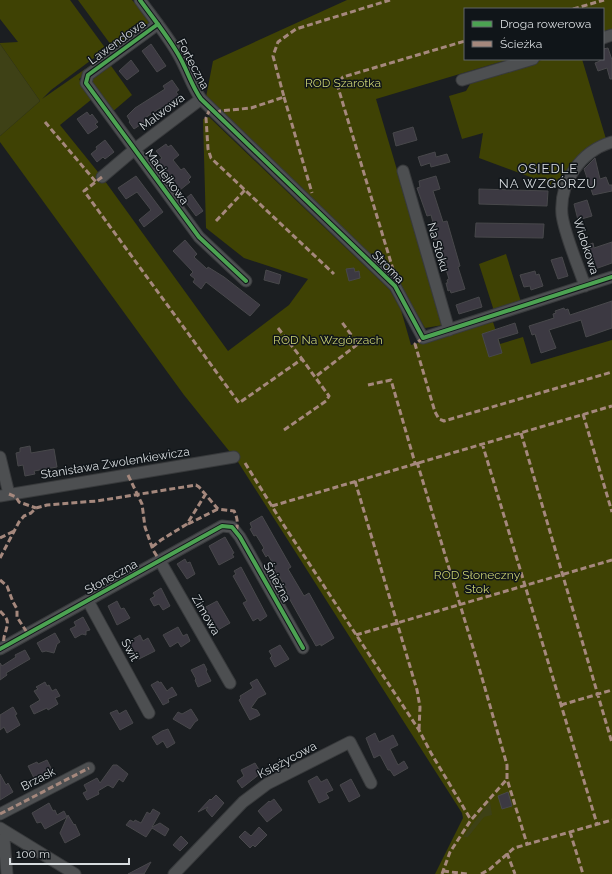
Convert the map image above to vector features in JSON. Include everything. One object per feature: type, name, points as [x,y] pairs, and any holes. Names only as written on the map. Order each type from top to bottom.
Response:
[{"type":"street","name":"Forteczna","points":[[140,0],[178,54],[200,99]]},
{"type":"street","name":"Lawendowa","points":[[88,75],[158,24]]},
{"type":"street","points":[[462,80],[530,60]]},
{"type":"street","name":"Maciejkowa","points":[[88,75],[86,81],[87,87],[135,149],[199,237],[246,281]]},
{"type":"street","name":"Malwowa","points":[[102,177],[135,149],[200,99]]},
{"type":"street","name":"Stroma","points":[[200,99],[395,286],[423,338],[612,277]]},
{"type":"street","name":"Widokowa","points":[[584,286],[564,226],[562,206],[563,195],[568,180],[576,166],[585,156],[594,149],[612,142]]},
{"type":"street","name":"Na Stoku","points":[[403,171],[449,330]]},
{"type":"street","points":[[0,457],[5,495]]},
{"type":"street","name":"Stanisława Zwolenkiewicza","points":[[5,495],[234,457]]},
{"type":"street","name":"Słoneczna","points":[[0,649],[222,526],[232,527]]},
{"type":"street","name":"Śnieżna","points":[[232,527],[240,537],[303,648]]},
{"type":"street","name":"Zimowa","points":[[160,561],[230,683]]},
{"type":"street","name":"Świt","points":[[88,601],[149,713]]},
{"type":"street","name":"Księżycowa","points":[[174,874],[243,802],[267,784],[350,742],[371,783]]},
{"type":"street","name":"Brzask","points":[[0,814],[89,768]]},
{"type":"street","points":[[4,830],[7,874]]},
{"type":"street","points":[[4,830],[75,874]]},
{"type":"green space","points":[[0,0],[70,0],[106,49],[51,90],[42,99],[114,49],[78,0],[132,0],[150,20],[150,26],[79,79],[92,99],[60,125],[102,177],[228,351],[289,305],[308,279],[244,258],[206,228],[203,119],[209,117],[390,290],[401,310],[411,345],[493,322],[500,344],[523,337],[531,364],[612,340],[612,874],[435,874],[463,818],[462,813],[238,462],[184,395],[0,142],[0,136],[40,101],[0,44],[18,42],[0,19]]},
{"type":"green space","name":"ROD Szarotka","points":[[347,0],[612,0],[612,29],[604,32],[604,8],[464,8],[464,60],[507,60],[376,99],[443,325],[425,328],[401,287],[397,276],[393,277],[206,97],[213,61]]},
{"type":"green space","points":[[0,44],[40,101],[0,136]]},
{"type":"green space","points":[[542,60],[582,60],[606,139],[589,148],[577,159],[560,188],[479,158],[483,133],[462,139],[449,96],[466,91],[472,81]]},
{"type":"green space","points":[[109,63],[132,95],[111,113],[90,86],[92,74]]},
{"type":"green space","points":[[506,254],[521,302],[494,311],[479,264]]},
{"type":"green space","points":[[490,801],[492,815],[484,817],[468,837],[463,837]]},
{"type":"building","points":[[151,44],[166,66],[157,72],[142,51]]},
{"type":"building","points":[[608,48],[612,60],[612,79],[610,79],[607,68],[598,71],[595,63],[600,60],[604,60],[604,49]]},
{"type":"building","points":[[131,60],[139,71],[127,80],[119,71]]},
{"type":"building","points":[[172,80],[179,90],[176,92],[182,100],[163,113],[160,108],[145,118],[150,125],[144,130],[140,125],[134,129],[127,116],[135,108],[165,89],[163,86]]},
{"type":"building","points":[[87,112],[90,116],[92,114],[98,122],[95,124],[98,127],[88,134],[77,119]]},
{"type":"building","points":[[413,127],[417,140],[396,146],[393,133]]},
{"type":"building","points":[[105,140],[114,152],[105,159],[103,157],[97,162],[91,154],[97,149],[96,147]]},
{"type":"building","points":[[166,144],[168,147],[171,145],[179,155],[173,160],[181,170],[184,168],[191,177],[188,180],[190,182],[180,190],[176,187],[158,161],[162,158],[156,151]]},
{"type":"building","points":[[435,152],[436,157],[447,154],[450,162],[431,167],[430,163],[421,166],[418,157]]},
{"type":"building","points":[[595,158],[600,179],[606,177],[609,185],[612,185],[612,191],[593,195],[584,169]]},
{"type":"building","points":[[136,176],[163,212],[144,227],[139,220],[151,210],[137,192],[126,199],[118,188]]},
{"type":"building","points":[[436,176],[440,189],[433,191],[443,222],[447,221],[465,289],[451,293],[450,290],[448,291],[446,283],[448,283],[447,280],[449,279],[445,266],[442,267],[439,257],[443,256],[438,239],[434,240],[431,231],[435,230],[431,215],[427,216],[417,188],[420,187],[419,181]]},
{"type":"building","points":[[479,189],[548,191],[547,206],[479,204]]},
{"type":"building","points":[[191,194],[203,211],[196,216],[184,200]]},
{"type":"building","points":[[587,200],[592,216],[578,220],[574,204]]},
{"type":"building","points":[[476,223],[544,224],[543,238],[475,237]]},
{"type":"building","points":[[185,240],[197,254],[194,257],[207,269],[208,267],[224,277],[260,305],[250,316],[206,282],[201,289],[193,282],[195,279],[190,275],[193,272],[173,251]]},
{"type":"building","points":[[612,242],[612,263],[595,269],[586,246],[593,243],[594,248]]},
{"type":"building","points":[[562,257],[568,276],[558,279],[551,260]]},
{"type":"building","points":[[354,268],[355,272],[359,271],[360,278],[349,281],[346,269]]},
{"type":"building","points":[[266,270],[281,275],[279,284],[264,280]]},
{"type":"building","points":[[535,271],[536,275],[539,274],[543,286],[531,290],[530,286],[524,287],[520,275]]},
{"type":"building","points":[[479,297],[482,307],[459,314],[456,305]]},
{"type":"building","points":[[612,301],[612,328],[586,337],[581,320],[549,330],[556,348],[541,353],[535,334],[532,335],[529,326],[554,318],[553,314],[556,313],[555,311],[564,308],[565,310],[568,309],[570,315]]},
{"type":"building","points":[[515,323],[518,333],[498,339],[502,353],[489,357],[482,334]]},
{"type":"building","points":[[30,446],[31,453],[54,449],[57,467],[34,471],[35,474],[25,476],[23,465],[18,466],[16,453],[20,452],[20,448]]},
{"type":"building","points":[[262,516],[291,567],[288,569],[304,596],[309,593],[334,638],[321,646],[321,644],[316,646],[285,591],[287,590],[279,576],[277,577],[273,570],[276,569],[268,555],[266,557],[262,550],[264,548],[256,535],[254,536],[250,529],[252,528],[250,523]]},
{"type":"building","points":[[225,537],[234,553],[232,554],[234,557],[219,565],[209,546]]},
{"type":"building","points":[[185,559],[187,563],[190,562],[195,574],[187,579],[177,564]]},
{"type":"building","points":[[241,567],[267,616],[260,621],[258,618],[253,621],[243,603],[247,601],[233,576],[236,574],[234,571]]},
{"type":"building","points":[[161,588],[170,606],[163,610],[159,604],[154,606],[150,599],[155,596],[153,593]]},
{"type":"building","points":[[117,601],[121,609],[124,608],[130,618],[117,625],[108,606]]},
{"type":"building","points":[[217,601],[230,623],[218,630],[204,608]]},
{"type":"building","points":[[83,617],[90,630],[86,631],[86,635],[82,634],[75,638],[70,629],[76,626],[74,622]]},
{"type":"building","points":[[178,627],[183,636],[187,634],[190,641],[181,647],[178,642],[170,647],[163,635]]},
{"type":"building","points":[[55,633],[60,642],[57,644],[54,653],[46,651],[42,652],[37,643]]},
{"type":"building","points":[[140,635],[143,641],[148,638],[155,651],[137,660],[128,642]]},
{"type":"building","points":[[280,645],[289,659],[275,667],[270,658],[272,656],[269,651]]},
{"type":"building","points":[[25,650],[30,659],[6,673],[7,675],[0,680],[0,663],[2,666],[16,657],[15,655]]},
{"type":"building","points":[[204,664],[211,681],[198,687],[191,670]]},
{"type":"building","points":[[257,679],[266,694],[258,698],[251,708],[257,710],[260,715],[250,720],[239,700],[241,698],[240,696],[253,688],[250,683]]},
{"type":"building","points":[[158,681],[159,683],[161,682],[167,691],[172,687],[177,695],[168,699],[169,702],[163,705],[151,685]]},
{"type":"building","points":[[45,682],[47,686],[49,685],[52,691],[56,689],[60,696],[55,698],[58,704],[48,710],[47,708],[34,714],[30,706],[40,700],[34,691],[38,689],[36,687]]},
{"type":"building","points":[[13,707],[20,725],[7,733],[4,727],[0,730],[0,715]]},
{"type":"building","points":[[191,709],[198,720],[190,729],[173,719],[178,712],[182,714]]},
{"type":"building","points":[[117,710],[119,714],[126,710],[133,723],[120,730],[110,713]]},
{"type":"building","points":[[168,729],[175,743],[167,748],[163,741],[157,745],[152,737]]},
{"type":"building","points":[[375,733],[379,742],[393,735],[398,745],[390,749],[398,765],[404,761],[408,768],[394,776],[390,770],[388,770],[380,755],[374,758],[366,738]]},
{"type":"building","points":[[47,760],[52,770],[35,780],[28,766]]},
{"type":"building","points":[[255,763],[261,773],[242,788],[237,781],[244,776],[241,770]]},
{"type":"building","points":[[113,765],[117,765],[128,774],[123,782],[119,779],[113,788],[108,785],[98,791],[99,794],[87,800],[83,793],[87,791],[84,785],[97,778],[100,783]]},
{"type":"building","points":[[0,774],[6,785],[8,783],[13,792],[0,800]]},
{"type":"building","points":[[317,776],[321,782],[327,779],[333,790],[326,793],[329,798],[319,803],[308,781]]},
{"type":"building","points":[[351,779],[360,796],[349,802],[340,785]]},
{"type":"building","points":[[508,792],[512,806],[502,809],[498,796]]},
{"type":"building","points":[[216,795],[224,803],[212,817],[206,810],[208,807],[198,812],[210,799],[211,800]]},
{"type":"building","points":[[274,799],[282,810],[267,822],[258,811],[269,801],[270,802]]},
{"type":"building","points":[[49,803],[57,815],[64,811],[67,817],[45,829],[41,822],[37,823],[32,813]]},
{"type":"building","points":[[153,809],[160,813],[152,827],[160,823],[169,829],[165,836],[152,828],[146,837],[126,825],[130,820],[134,822],[135,820],[141,823],[147,812],[150,814]]},
{"type":"building","points":[[68,815],[74,825],[75,824],[80,835],[65,843],[60,833]]},
{"type":"building","points":[[259,827],[267,835],[255,847],[253,845],[250,848],[239,837],[245,831],[251,836]]},
{"type":"building","points":[[181,836],[188,843],[180,851],[173,845]]},
{"type":"building","points":[[151,862],[144,874],[128,874]]},
{"type":"marked path","points":[[216,114],[220,111],[251,108],[284,97],[273,56],[278,42],[296,29],[390,0]]},
{"type":"marked path","points":[[576,8],[604,0]]},
{"type":"marked path","points":[[397,288],[395,276],[337,84],[343,77],[464,41]]},
{"type":"marked path","points":[[284,97],[312,193]]},
{"type":"marked path","points":[[210,109],[206,118],[208,149],[211,158],[334,274]]},
{"type":"marked path","points":[[45,122],[96,182]]},
{"type":"marked path","points":[[102,177],[84,191],[239,403],[302,359],[315,377],[358,344],[341,321]]},
{"type":"marked path","points":[[216,221],[245,190]]},
{"type":"marked path","points":[[278,328],[302,359]]},
{"type":"marked path","points":[[423,338],[415,344],[435,412],[439,419],[444,421],[612,372]]},
{"type":"marked path","points":[[284,430],[326,401],[329,396],[315,377]]},
{"type":"marked path","points":[[368,385],[391,380],[415,463]]},
{"type":"marked path","points":[[272,506],[612,406]]},
{"type":"marked path","points":[[583,414],[612,512]]},
{"type":"marked path","points":[[521,433],[612,743]]},
{"type":"marked path","points":[[482,443],[597,824]]},
{"type":"marked path","points":[[417,462],[478,664],[507,765],[507,779],[527,844]]},
{"type":"marked path","points":[[245,463],[283,524],[419,730],[471,820]]},
{"type":"marked path","points":[[128,475],[142,504],[145,527],[153,550],[160,561]]},
{"type":"marked path","points":[[355,481],[417,690],[420,707],[419,730]]},
{"type":"marked path","points":[[0,558],[19,522],[24,516],[31,513],[36,508],[47,505],[97,501],[196,485],[218,509],[234,511],[237,522],[236,532]]},
{"type":"marked path","points":[[9,494],[16,497],[19,502],[36,508]]},
{"type":"marked path","points":[[152,547],[187,524],[205,495]]},
{"type":"marked path","points":[[188,524],[218,509]]},
{"type":"marked path","points":[[0,538],[14,531]]},
{"type":"marked path","points":[[356,635],[612,560]]},
{"type":"marked path","points":[[0,580],[7,586],[17,609],[17,617],[28,634]]},
{"type":"marked path","points":[[0,611],[7,620],[3,648]]},
{"type":"marked path","points":[[561,705],[612,690]]},
{"type":"marked path","points":[[0,814],[89,768]]},
{"type":"marked path","points":[[442,874],[450,852],[471,820],[507,779]]},
{"type":"marked path","points":[[481,874],[490,869],[514,848],[612,820]]},
{"type":"marked path","points":[[570,832],[583,874]]},
{"type":"marked path","points":[[507,853],[515,874]]},
{"type":"marked path","points":[[443,871],[467,874]]},
{"type":"cycle path","points":[[140,0],[174,47],[201,99],[395,286],[423,338],[612,277]]},
{"type":"cycle path","points":[[158,24],[88,75],[86,83],[199,237],[246,281]]},
{"type":"cycle path","points":[[0,649],[222,526],[232,527],[240,537],[303,648]]},
{"type":"district","name":"OSIEDLE NA WZGÓRZU","points":[[548,176]]},
{"type":"park label","name":"ROD Na Wzgórzach","points":[[328,340]]},
{"type":"park label","name":"ROD Słoneczny Stok","points":[[477,582]]}]
